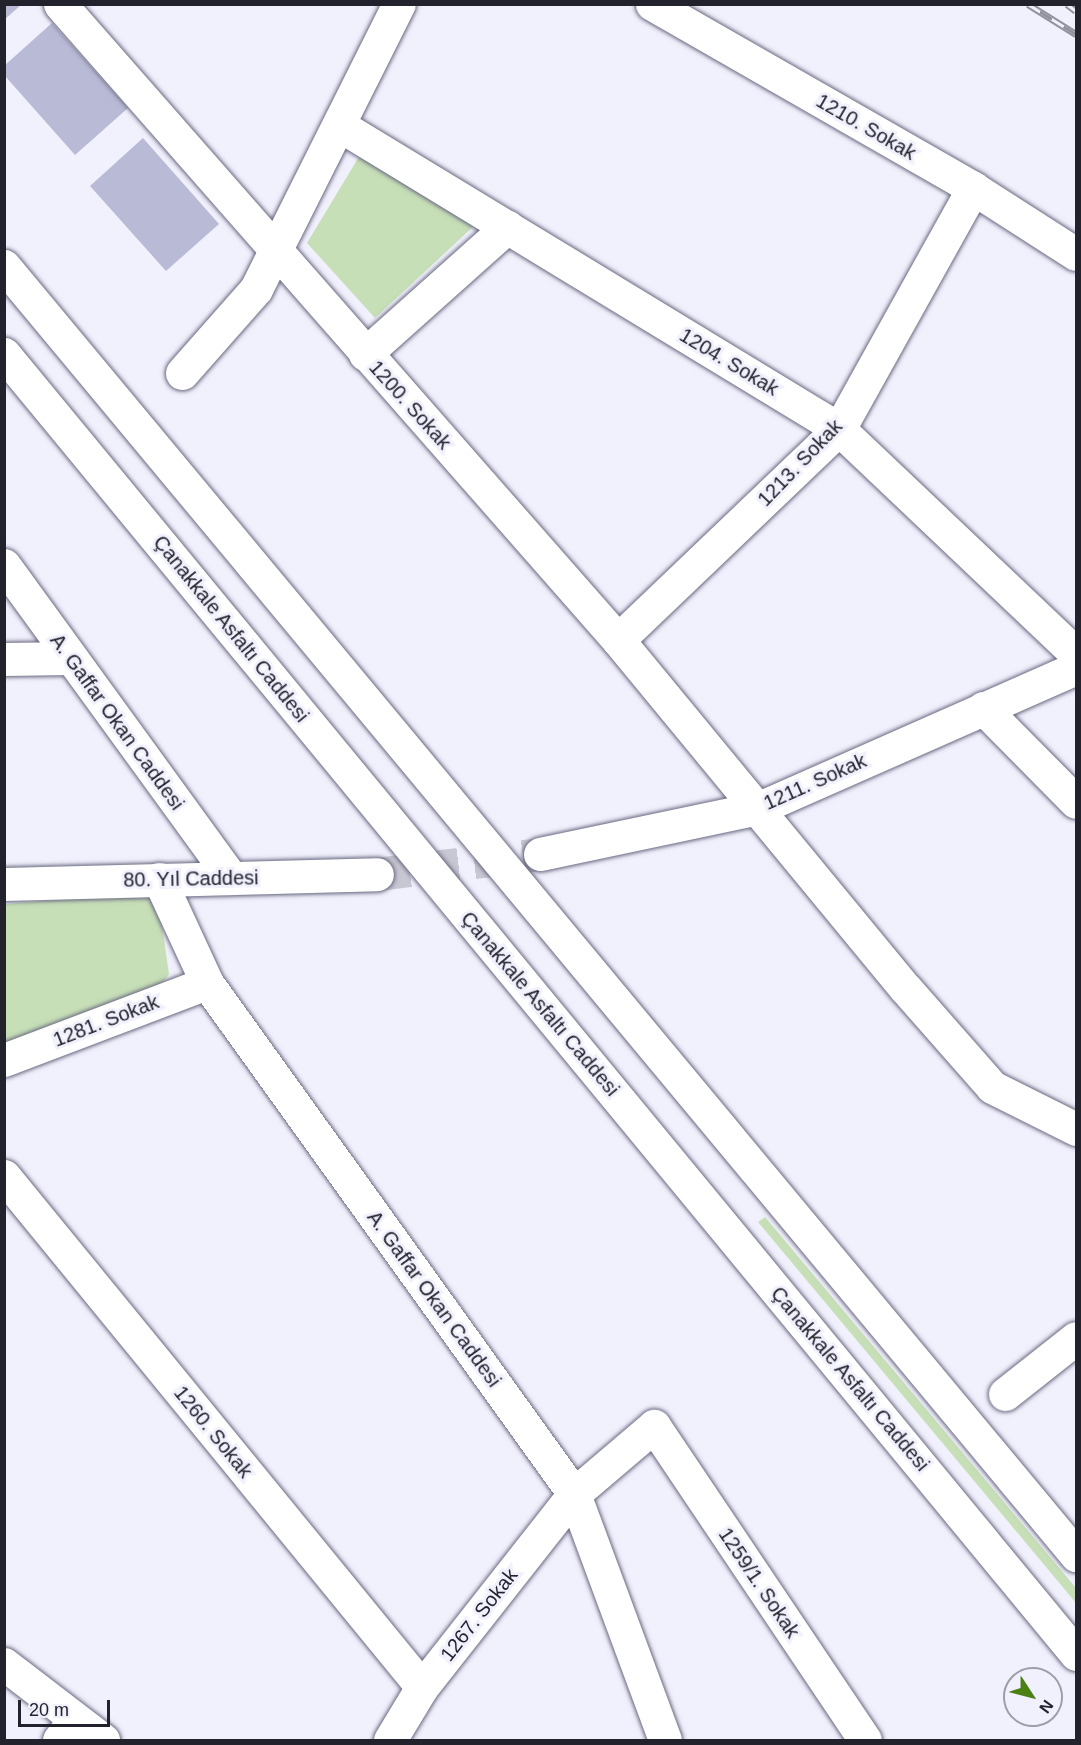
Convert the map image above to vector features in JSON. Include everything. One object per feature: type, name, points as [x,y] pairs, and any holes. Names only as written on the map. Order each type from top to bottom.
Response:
[{"type":"main road","name":"1200. Sokak","points":[[60,4],[275,253],[618,640],[759,808],[906,989],[992,1087],[1077,1129]]},
{"type":"main road","points":[[182,373],[256,289],[399,4]]},
{"type":"main road","name":"1210. Sokak","points":[[652,4],[974,188],[1077,254]]},
{"type":"main road","name":"1204. Sokak","points":[[339,125],[839,429],[1077,654]]},
{"type":"main road","name":"1213. Sokak","points":[[618,640],[839,429],[974,188]]},
{"type":"main road","points":[[365,354],[507,227]]},
{"type":"main road","points":[[4,266],[1077,1554]]},
{"type":"main road","name":"Çanakkale Asfaltı Caddesi","points":[[4,354],[1077,1654]]},
{"type":"main road","name":"A. Gaffar Okan Caddesi","points":[[8,575],[231,878]]},
{"type":"main road","points":[[4,659],[71,658]]},
{"type":"main road","name":"1211. Sokak","points":[[540,854],[759,808],[1077,668]]},
{"type":"main road","points":[[983,708],[1077,802]]},
{"type":"main road","name":"80. Yıl Caddesi","points":[[4,884],[377,874]]},
{"type":"main road","name":"A. Gaffar Okan Caddesi","points":[[159,879],[207,983],[574,1494],[665,1740]]},
{"type":"main road","name":"1281. Sokak","points":[[4,1060],[207,983]]},
{"type":"main road","name":"1260. Sokak","points":[[4,1176],[422,1688]]},
{"type":"main road","points":[[1005,1394],[1077,1338]]},
{"type":"main road","name":"1267. Sokak","points":[[390,1740],[422,1688],[574,1494],[654,1426]]},
{"type":"main road","name":"1259/1. Sokak","points":[[654,1426],[865,1740]]},
{"type":"main road","points":[[4,1664],[67,1730],[103,1740]]},
{"type":"green space","points":[[360,155],[476,224],[375,318],[307,243]]},
{"type":"green space","points":[[157,892],[169,974],[156,993],[5,1060],[5,904]]},
{"type":"green space","points":[[765,1217],[1076,1588],[1076,1603],[758,1222]]},
{"type":"building","points":[[4,4],[22,4],[4,20]]},
{"type":"building","points":[[52,23],[128,108],[75,155],[5,76],[5,65]]},
{"type":"building","points":[[143,138],[219,224],[166,271],[90,186]]},
{"type":"tunnel","points":[[377,874],[540,854]]},
{"type":"railway","points":[[1028,4],[1076,34]]},
{"type":"railway","points":[[1067,4],[1076,11]]}]
